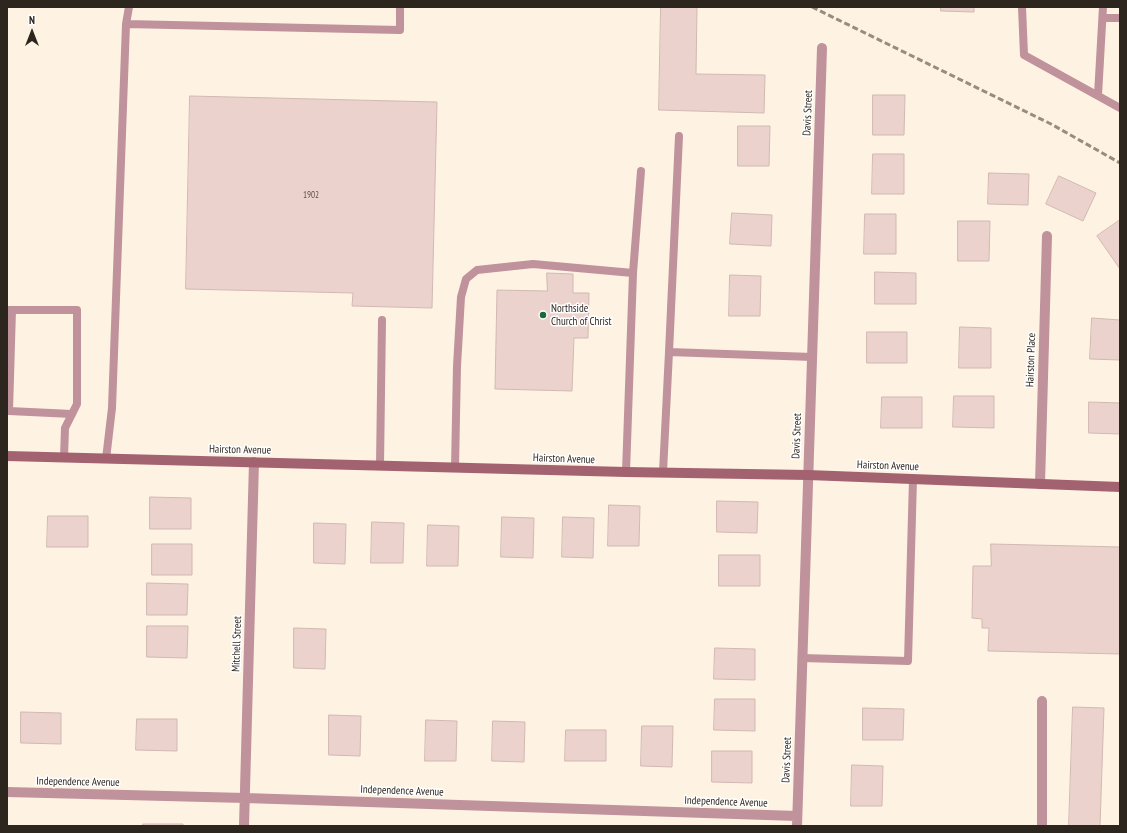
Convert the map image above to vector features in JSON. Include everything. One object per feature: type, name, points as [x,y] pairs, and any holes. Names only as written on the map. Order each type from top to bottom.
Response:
[{"type":"street","name":"Davis Street","points":[[797,821],[822,48]]},
{"type":"street","name":"Hairston Place","points":[[1040,484],[1047,236]]},
{"type":"street","name":"Hairston Avenue","points":[[7,456],[455,468],[808,475],[1120,487]]},
{"type":"street","name":"Mitchell Street","points":[[244,826],[254,462]]},
{"type":"street","points":[[1042,701],[1042,826]]},
{"type":"street","name":"Independence Avenue","points":[[7,792],[245,798],[797,821]]},
{"type":"lane","points":[[106,459],[112,408],[126,24],[129,7]]},
{"type":"lane","points":[[126,24],[400,30],[400,7]]},
{"type":"lane","points":[[1022,7],[1024,55],[1120,108]]},
{"type":"lane","points":[[1098,95],[1103,7]]},
{"type":"lane","points":[[1103,18],[1120,18]]},
{"type":"lane","points":[[663,472],[679,136]]},
{"type":"lane","points":[[626,472],[633,273],[641,172]]},
{"type":"lane","points":[[455,468],[460,305],[466,279],[477,270],[533,264],[633,273]]},
{"type":"lane","points":[[64,458],[65,428],[72,414],[77,404],[77,310],[10,310],[10,411],[72,414]]},
{"type":"lane","points":[[380,465],[382,320]]},
{"type":"lane","points":[[669,352],[812,357]]},
{"type":"lane","points":[[802,658],[908,661],[913,479]]},
{"type":"building","points":[[661,7],[697,7],[696,74],[765,75],[764,113],[659,110]]},
{"type":"building","points":[[941,7],[974,7],[974,12],[941,11]]},
{"type":"building","points":[[873,95],[905,95],[904,135],[873,135]]},
{"type":"building","points":[[190,96],[437,102],[432,308],[352,306],[353,293],[186,289]]},
{"type":"building","points":[[738,126],[770,126],[769,166],[738,166]]},
{"type":"building","points":[[873,154],[904,154],[904,194],[872,194]]},
{"type":"building","points":[[989,173],[1029,174],[1028,205],[988,204]]},
{"type":"building","points":[[1059,176],[1096,193],[1083,221],[1046,204]]},
{"type":"building","points":[[732,213],[772,215],[771,246],[730,244]]},
{"type":"building","points":[[865,214],[896,214],[896,254],[864,254]]},
{"type":"building","points":[[1120,220],[1120,269],[1097,236]]},
{"type":"building","points":[[958,221],[990,221],[989,261],[958,261]]},
{"type":"building","points":[[875,272],[916,273],[916,304],[875,304]]},
{"type":"building","name":"Northside Church of Christ","points":[[547,273],[573,274],[573,293],[589,293],[588,338],[574,338],[572,391],[495,389],[497,290],[547,291]]},
{"type":"building","points":[[730,275],[761,276],[760,316],[729,316]]},
{"type":"building","points":[[1092,318],[1120,320],[1120,360],[1090,359]]},
{"type":"building","points":[[960,327],[991,328],[991,368],[959,368]]},
{"type":"building","points":[[867,332],[907,332],[907,363],[867,363]]},
{"type":"building","points":[[954,396],[994,396],[994,428],[953,427]]},
{"type":"building","points":[[882,397],[922,397],[922,428],[881,428]]},
{"type":"building","points":[[1089,402],[1120,403],[1120,434],[1089,433]]},
{"type":"building","points":[[150,497],[191,498],[191,529],[150,529]]},
{"type":"building","points":[[717,501],[758,502],[757,533],[717,532]]},
{"type":"building","points":[[609,505],[640,506],[639,546],[608,546]]},
{"type":"building","points":[[48,516],[88,516],[88,547],[47,547]]},
{"type":"building","points":[[502,517],[534,518],[533,558],[501,557]]},
{"type":"building","points":[[563,517],[594,518],[593,558],[562,557]]},
{"type":"building","points":[[372,522],[404,523],[403,563],[371,563]]},
{"type":"building","points":[[314,523],[346,524],[345,564],[314,563]]},
{"type":"building","points":[[428,525],[459,526],[458,566],[427,566]]},
{"type":"building","points":[[152,544],[192,544],[192,575],[152,575]]},
{"type":"building","points":[[991,544],[1120,547],[1120,654],[988,651],[989,628],[982,628],[982,619],[972,618],[973,566],[991,566]]},
{"type":"building","points":[[719,555],[760,555],[760,586],[719,586]]},
{"type":"building","points":[[147,583],[188,584],[187,615],[147,615]]},
{"type":"building","points":[[147,626],[188,626],[187,658],[147,657]]},
{"type":"building","points":[[294,628],[326,629],[325,669],[294,668]]},
{"type":"building","points":[[715,648],[755,649],[755,680],[714,679]]},
{"type":"building","points":[[715,699],[755,699],[755,731],[714,730]]},
{"type":"building","points":[[1073,707],[1104,708],[1100,826],[1069,826]]},
{"type":"building","points":[[863,708],[904,709],[903,740],[863,740]]},
{"type":"building","points":[[21,712],[61,713],[61,744],[21,743]]},
{"type":"building","points":[[329,715],[361,716],[360,756],[329,755]]},
{"type":"building","points":[[137,719],[177,719],[177,751],[136,750]]},
{"type":"building","points":[[426,720],[457,721],[456,761],[425,761]]},
{"type":"building","points":[[493,721],[525,722],[524,762],[492,761]]},
{"type":"building","points":[[642,726],[673,726],[672,767],[641,766]]},
{"type":"building","points":[[566,730],[606,730],[606,761],[565,761]]},
{"type":"building","points":[[712,751],[752,751],[752,783],[712,782]]},
{"type":"building","points":[[852,765],[883,766],[882,806],[851,806]]},
{"type":"building","points":[[143,824],[183,824],[183,826],[143,826]]},
{"type":"railway","points":[[812,7],[1051,124],[1120,163]]},
{"type":"place","name":"Northside Church of Christ","points":[[543,315]]}]
